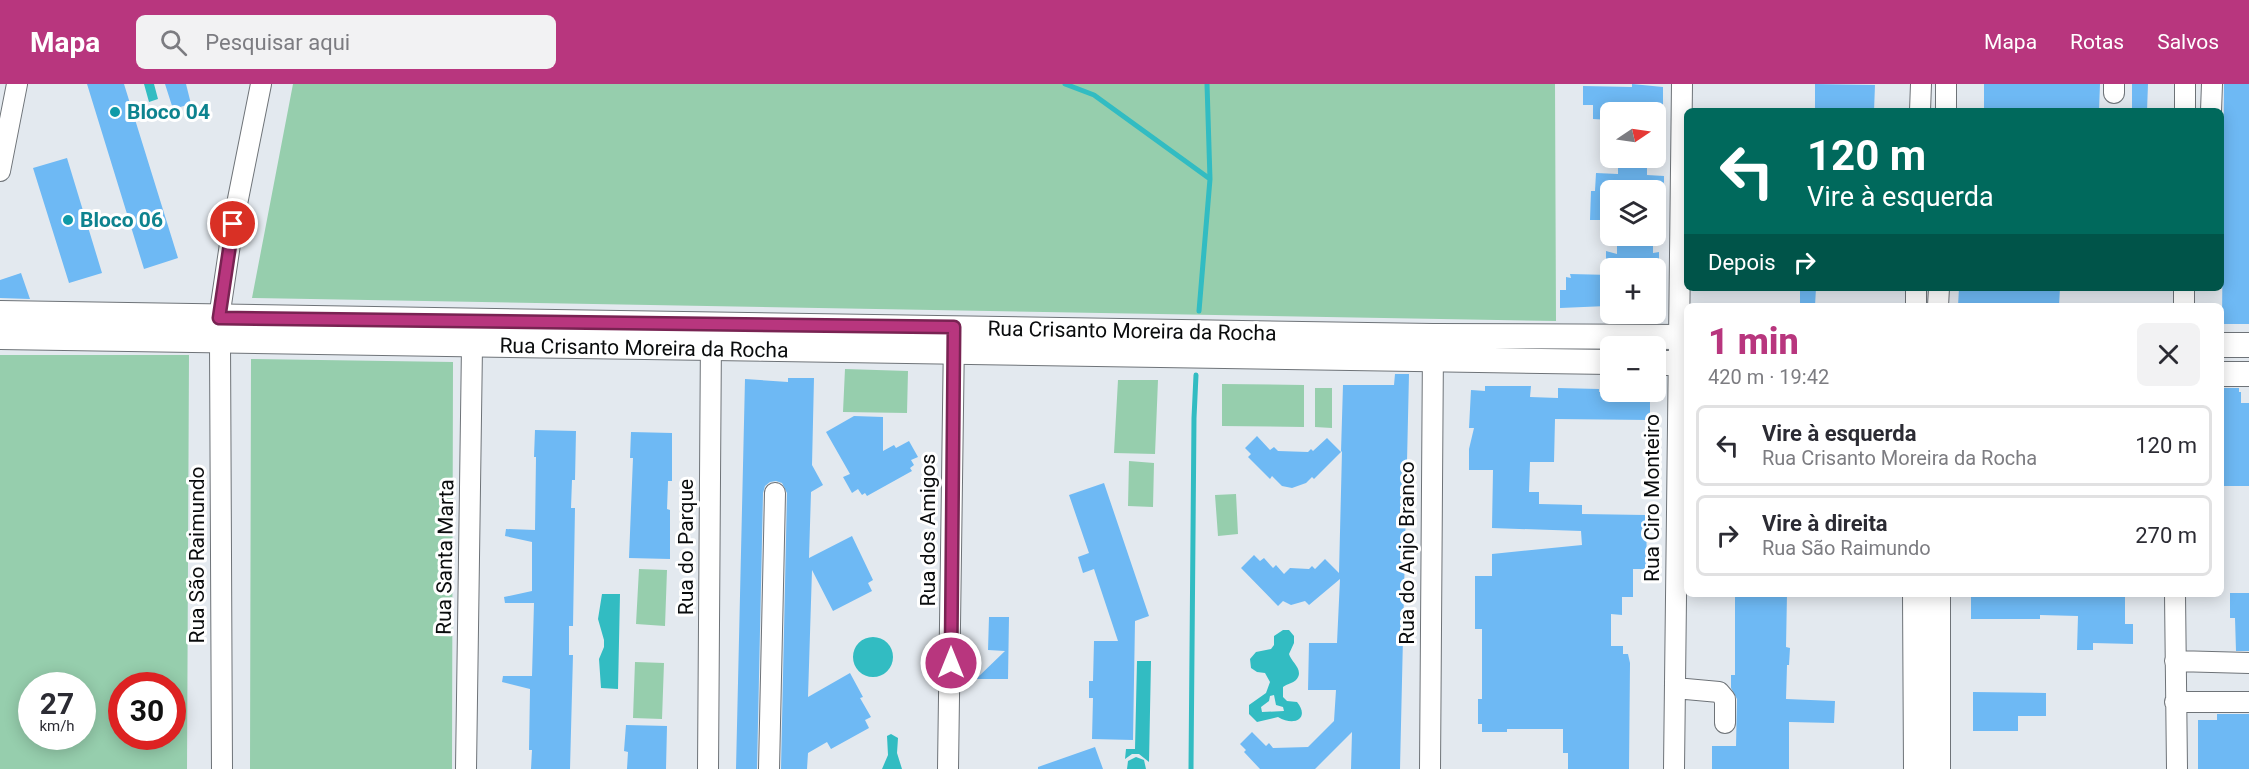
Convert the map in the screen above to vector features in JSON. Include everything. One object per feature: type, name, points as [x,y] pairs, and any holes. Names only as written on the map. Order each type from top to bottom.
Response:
[{"type":"main road","name":"Rua Crisanto Moreira da Rocha","points":[[0,313],[954,327],[1433,348],[1600,361]]},
{"type":"main road","points":[[219,318],[220,342]]},
{"type":"main road","points":[[472,346],[473,320]]},
{"type":"main road","name":"Rua Crisanto Moreira da Rocha","points":[[0,337],[472,346],[953,351],[1433,348],[1683,337]]},
{"type":"main road","points":[[2224,345],[2249,345]]},
{"type":"main road","points":[[2224,374],[2249,374]]},
{"type":"main road","points":[[1916,597],[1927,655],[1938,769]]},
{"type":"main road","points":[[1916,769],[1927,655],[1937,597]]},
{"type":"street","points":[[0,171],[17,84]]},
{"type":"street","points":[[219,318],[233,224],[261,84]]},
{"type":"street","name":"Rua Ciro Monteiro","points":[[1674,769],[1682,532],[1674,363],[1683,337],[1682,84]]},
{"type":"street","points":[[1920,108],[1921,84]]},
{"type":"street","points":[[1946,84],[1946,108]]},
{"type":"street","points":[[2185,84],[2185,108]]},
{"type":"street","points":[[2211,108],[2212,84]]},
{"type":"street","name":"Rua do Parque","points":[[708,769],[711,324]]},
{"type":"street","name":"Rua dos Amigos","points":[[948,769],[954,327]]},
{"type":"street","name":"Rua São Raimundo","points":[[220,342],[222,769]]},
{"type":"street","name":"Rua Santa Marta","points":[[466,769],[472,346]]},
{"type":"street","name":"Rua do Anjo Branco","points":[[1430,769],[1433,348]]},
{"type":"street","points":[[769,769],[775,493]]},
{"type":"street","points":[[2175,597],[2177,769]]},
{"type":"street","points":[[2175,661],[2249,663]]},
{"type":"street","points":[[1675,688],[1719,692],[1725,699],[1725,723]]},
{"type":"street","points":[[2175,702],[2249,702]]},
{"type":"green space","points":[[293,84],[1555,84],[1556,321],[252,298]]},
{"type":"green space","points":[[0,355],[189,355],[187,769],[0,769]]},
{"type":"green space","points":[[251,359],[453,362],[452,769],[250,769]]},
{"type":"green space","points":[[845,369],[908,371],[907,413],[843,412]]},
{"type":"green space","points":[[1118,380],[1158,380],[1155,454],[1114,453]]},
{"type":"green space","points":[[1222,384],[1304,385],[1304,427],[1222,426]]},
{"type":"green space","points":[[1315,388],[1332,388],[1332,428],[1315,427]]},
{"type":"green space","points":[[1129,461],[1154,463],[1153,507],[1128,506]]},
{"type":"green space","points":[[1236,494],[1238,534],[1218,536],[1215,495]]},
{"type":"green space","points":[[639,569],[667,570],[665,626],[636,624]]},
{"type":"green space","points":[[635,662],[664,663],[662,719],[633,718]]},
{"type":"water","points":[[144,84],[154,84],[158,99],[149,102]]},
{"type":"water","points":[[602,594],[620,594],[618,689],[601,688],[599,659],[604,640],[598,619]]},
{"type":"water","points":[[1283,630],[1289,630],[1294,636],[1294,643],[1289,654],[1299,673],[1295,681],[1283,687],[1283,697],[1287,701],[1297,702],[1302,712],[1299,719],[1295,721],[1278,717],[1257,722],[1249,714],[1249,705],[1266,693],[1270,682],[1265,673],[1251,668],[1250,659],[1256,652],[1271,649],[1274,645],[1274,636]],"holes":[[[1274,695],[1276,705],[1283,707],[1284,711],[1262,712],[1261,707],[1269,701],[1270,696]]]},
{"type":"water","points":[[873,637],[881,638],[887,643],[892,649],[892,665],[887,671],[881,676],[873,677],[865,676],[859,671],[854,665],[853,657],[854,649],[859,643],[865,638]]},
{"type":"water","points":[[1137,661],[1151,661],[1149,762],[1139,754],[1132,754],[1125,759],[1126,749],[1135,749]]},
{"type":"water","points":[[891,734],[898,738],[897,753],[902,769],[882,769],[888,755],[887,736]]},
{"type":"water","points":[[1136,757],[1144,760],[1146,769],[1127,769],[1128,761]]},
{"type":"building","points":[[87,84],[124,84],[178,258],[144,269]]},
{"type":"building","points":[[165,84],[186,84],[191,104],[173,109]]},
{"type":"building","points":[[1632,84],[1663,87],[1663,102],[1600,102],[1600,119],[1593,119],[1593,105],[1583,105],[1583,86],[1632,87]]},
{"type":"building","points":[[1815,84],[1875,85],[1874,108],[1815,108]]},
{"type":"building","points":[[1984,84],[2100,84],[2099,108],[1984,108]]},
{"type":"building","points":[[2132,84],[2148,84],[2147,108],[2132,108]]},
{"type":"building","points":[[2224,84],[2249,84],[2249,324],[2224,324],[2224,303],[2222,303]]},
{"type":"building","name":"Bloco 06","points":[[67,158],[102,273],[69,283],[33,168]]},
{"type":"building","points":[[1618,168],[1647,168],[1647,175],[1664,176],[1664,180],[1600,180],[1600,220],[1590,220],[1591,191],[1595,191],[1596,173],[1618,174]]},
{"type":"building","points":[[1617,246],[1653,246],[1653,253],[1659,252],[1659,258],[1606,258],[1606,251],[1617,254]]},
{"type":"building","points":[[21,273],[30,299],[0,298],[0,280]]},
{"type":"building","points":[[1570,274],[1600,275],[1600,306],[1560,308],[1560,290],[1566,290],[1566,277],[1571,278]]},
{"type":"building","points":[[1800,291],[1816,291],[1815,303],[1800,303]]},
{"type":"building","points":[[1959,291],[2060,291],[2059,303],[1958,303]]},
{"type":"building","points":[[1395,374],[1409,374],[1400,769],[1351,769],[1352,732],[1315,769],[1260,769],[1244,752],[1246,750],[1240,744],[1252,732],[1266,746],[1269,743],[1273,748],[1308,747],[1334,721],[1336,690],[1308,690],[1309,643],[1337,643],[1340,579],[1309,605],[1305,601],[1291,605],[1283,601],[1278,606],[1241,568],[1254,555],[1260,561],[1264,558],[1273,568],[1276,565],[1284,574],[1290,568],[1309,569],[1312,566],[1315,569],[1325,559],[1339,573],[1343,385],[1394,385]]},
{"type":"building","points":[[788,378],[814,378],[812,465],[823,485],[811,492],[809,558],[852,536],[873,580],[868,583],[872,591],[833,611],[812,570],[808,697],[850,673],[871,717],[865,720],[869,728],[831,749],[827,742],[808,753],[807,769],[781,769],[787,493],[782,483],[770,482],[765,486],[763,493],[757,769],[736,769],[745,379],[788,382]]},
{"type":"building","points":[[1485,386],[1531,386],[1530,397],[1558,398],[1558,388],[1599,389],[1600,402],[1650,402],[1650,420],[1555,419],[1554,462],[1530,462],[1529,492],[1539,492],[1539,504],[1582,505],[1582,514],[1645,515],[1647,565],[1645,569],[1633,569],[1633,597],[1622,597],[1622,615],[1611,614],[1611,646],[1623,646],[1623,654],[1628,654],[1630,663],[1629,769],[1568,769],[1568,753],[1563,753],[1563,729],[1507,729],[1507,732],[1482,732],[1482,724],[1478,724],[1478,699],[1482,699],[1482,629],[1475,629],[1475,576],[1492,576],[1492,554],[1582,545],[1581,531],[1492,528],[1493,470],[1469,470],[1469,449],[1474,428],[1469,428],[1471,390],[1485,391]]},
{"type":"building","points":[[2224,388],[2239,388],[2241,403],[2249,403],[2249,486],[2224,486]]},
{"type":"building","points":[[854,416],[883,417],[883,451],[894,445],[896,448],[909,441],[918,457],[911,460],[914,465],[910,468],[912,471],[867,496],[865,493],[862,495],[858,489],[852,493],[843,477],[850,474],[826,432]]},
{"type":"building","points":[[535,430],[576,431],[575,480],[572,480],[571,508],[575,508],[573,626],[569,626],[569,655],[573,655],[570,769],[531,769],[530,689],[502,682],[503,676],[532,676],[534,603],[505,603],[504,597],[532,591],[532,542],[505,536],[506,529],[535,530]]},
{"type":"building","points":[[631,432],[672,433],[672,481],[668,481],[667,509],[670,510],[670,559],[629,558],[633,458],[630,458]]},
{"type":"building","points":[[1257,436],[1270,450],[1274,447],[1278,451],[1308,452],[1311,449],[1313,451],[1327,438],[1341,452],[1314,479],[1312,477],[1306,483],[1292,488],[1282,486],[1272,476],[1270,479],[1248,457],[1251,454],[1245,448]]},
{"type":"building","points":[[1104,483],[1149,616],[1135,621],[1133,740],[1092,739],[1093,698],[1089,698],[1089,681],[1093,681],[1094,641],[1118,641],[1094,569],[1083,573],[1078,557],[1089,553],[1069,495]]},
{"type":"building","points":[[2230,593],[2249,593],[2249,651],[2236,651],[2235,618],[2230,618]]},
{"type":"building","points":[[1735,597],[1787,597],[1786,647],[1790,648],[1786,699],[1835,701],[1834,723],[1789,722],[1789,769],[1712,769],[1712,746],[1736,746],[1737,699],[1731,688],[1731,675],[1735,675]]},
{"type":"building","points":[[1971,597],[2125,597],[2125,624],[2133,624],[2133,644],[2093,643],[2093,650],[2077,650],[2078,616],[2040,615],[2040,619],[1971,619]]},
{"type":"building","points":[[989,617],[1009,617],[1008,679],[976,679],[1005,651],[988,650]]},
{"type":"building","points":[[1973,692],[2046,693],[2046,716],[2018,716],[2018,731],[1973,731]]},
{"type":"building","points":[[2217,714],[2249,714],[2249,769],[2198,769],[2198,720],[2217,720]]},
{"type":"building","points":[[626,725],[667,726],[666,769],[627,769],[628,752],[624,751]]},
{"type":"building","points":[[1095,747],[1103,769],[1038,769],[1038,767]]},
{"type":"waterway","points":[[1065,84],[1094,95],[1210,179],[1199,311]]},
{"type":"waterway","points":[[1207,84],[1210,179]]},
{"type":"waterway","points":[[1191,769],[1196,375]]},
{"type":"place","name":"Bloco 04","points":[[115,112]]},
{"type":"place","name":"Bloco 06","points":[[68,220]]},
{"type":"route","points":[[233,224],[219,318],[954,327],[951,663]]}]
